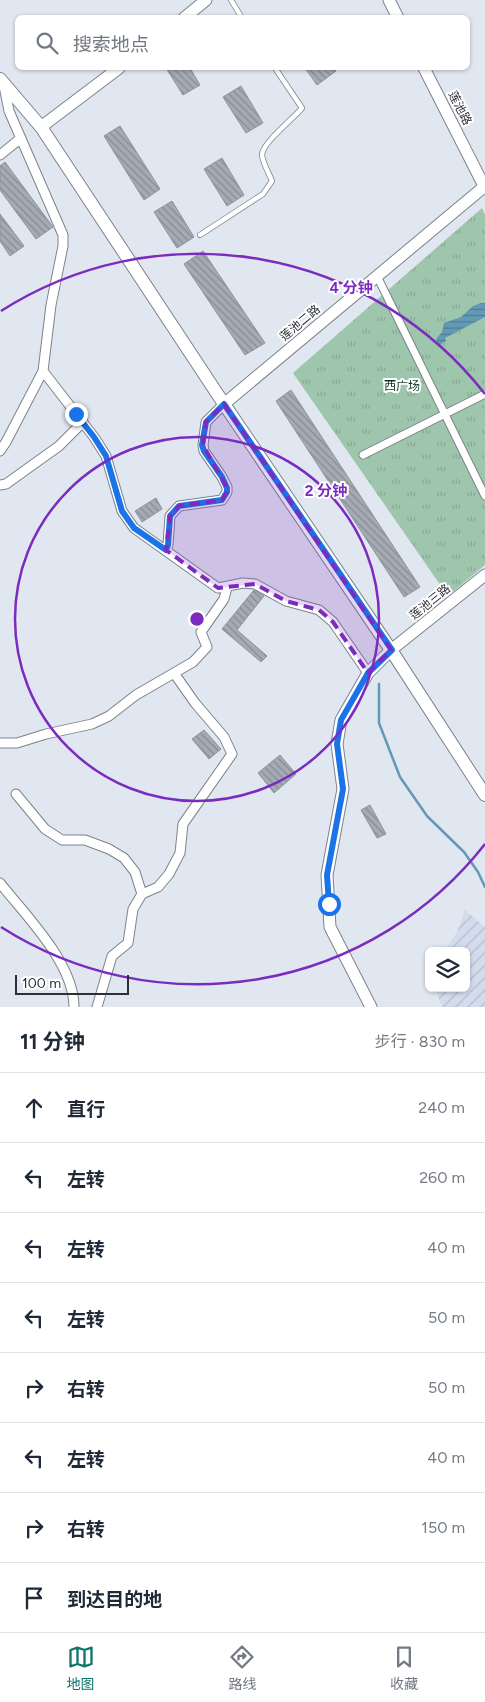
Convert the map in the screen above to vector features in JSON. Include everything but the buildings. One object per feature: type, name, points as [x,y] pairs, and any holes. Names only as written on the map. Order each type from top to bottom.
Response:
[{"type":"main road","points":[[2,81],[41,127],[224,404],[392,650],[485,795]]},
{"type":"street","points":[[188,15],[206,0]]},
{"type":"street","points":[[389,0],[396,15]]},
{"type":"street","points":[[41,127],[115,70]]},
{"type":"street","name":"莲池路","points":[[425,70],[485,187]]},
{"type":"street","points":[[0,451],[43,371],[51,304],[63,246],[62,235],[9,111],[2,81]]},
{"type":"street","points":[[0,154],[21,138]]},
{"type":"street","name":"莲池二路","points":[[224,404],[485,187]]},
{"type":"street","points":[[377,276],[485,496]]},
{"type":"street","points":[[43,371],[106,456],[122,511],[134,528],[218,588],[243,583],[255,584],[286,601],[319,610],[333,622],[368,673]]},
{"type":"street","points":[[364,455],[485,394]]},
{"type":"street","points":[[166,550],[170,516],[179,506],[222,500],[227,492],[222,477],[202,445],[206,422],[224,404]]},
{"type":"street","points":[[0,485],[6,484],[59,446],[82,422]]},
{"type":"street","name":"莲池三路","points":[[371,1007],[330,927],[327,875],[343,789],[337,744],[341,720],[368,673],[392,650],[485,575]]},
{"type":"street","points":[[0,743],[17,743],[46,734],[92,724],[109,716],[136,695],[192,662],[207,647],[201,632],[224,599],[227,587]]},
{"type":"street","points":[[97,1007],[112,956],[128,942],[133,910],[142,894],[158,887],[169,874],[180,853],[184,824],[232,754],[224,737],[195,703],[174,673]]},
{"type":"street","points":[[16,794],[45,829],[62,840],[85,840],[109,849],[124,858],[135,872],[142,894]]},
{"type":"street","points":[[0,883],[57,955],[69,981],[74,999],[74,1007]]},
{"type":"lane","points":[[231,0],[240,15]]},
{"type":"lane","points":[[200,235],[263,194],[272,181],[262,154],[266,144],[302,108],[276,70]]},
{"type":"highlighted area","points":[[224,404],[391,650],[368,673],[333,622],[319,610],[286,601],[255,584],[218,588],[166,550],[170,516],[179,506],[222,500],[228,490],[203,445],[206,422]]},
{"type":"shaded area","points":[[465,910],[485,927],[485,1007],[442,1007],[436,992],[470,992],[470,947],[447,947],[457,932]]},
{"type":"green space","name":"西广场","points":[[482,208],[485,215],[485,565],[448,596],[293,373]]},
{"type":"water","points":[[485,303],[485,317],[445,338],[446,341],[439,345],[436,339],[442,332],[444,323],[461,317],[473,306]]},
{"type":"waterway","points":[[379,684],[379,723],[400,777],[427,816],[464,852],[478,872],[485,887]]},
{"type":"route","points":[[76,414],[106,456],[122,511],[134,528],[166,550],[170,516],[179,506],[222,500],[227,492],[222,477],[202,445],[206,422],[224,404],[392,650],[368,673],[341,720],[337,744],[343,789],[327,875],[329,904]]}]
